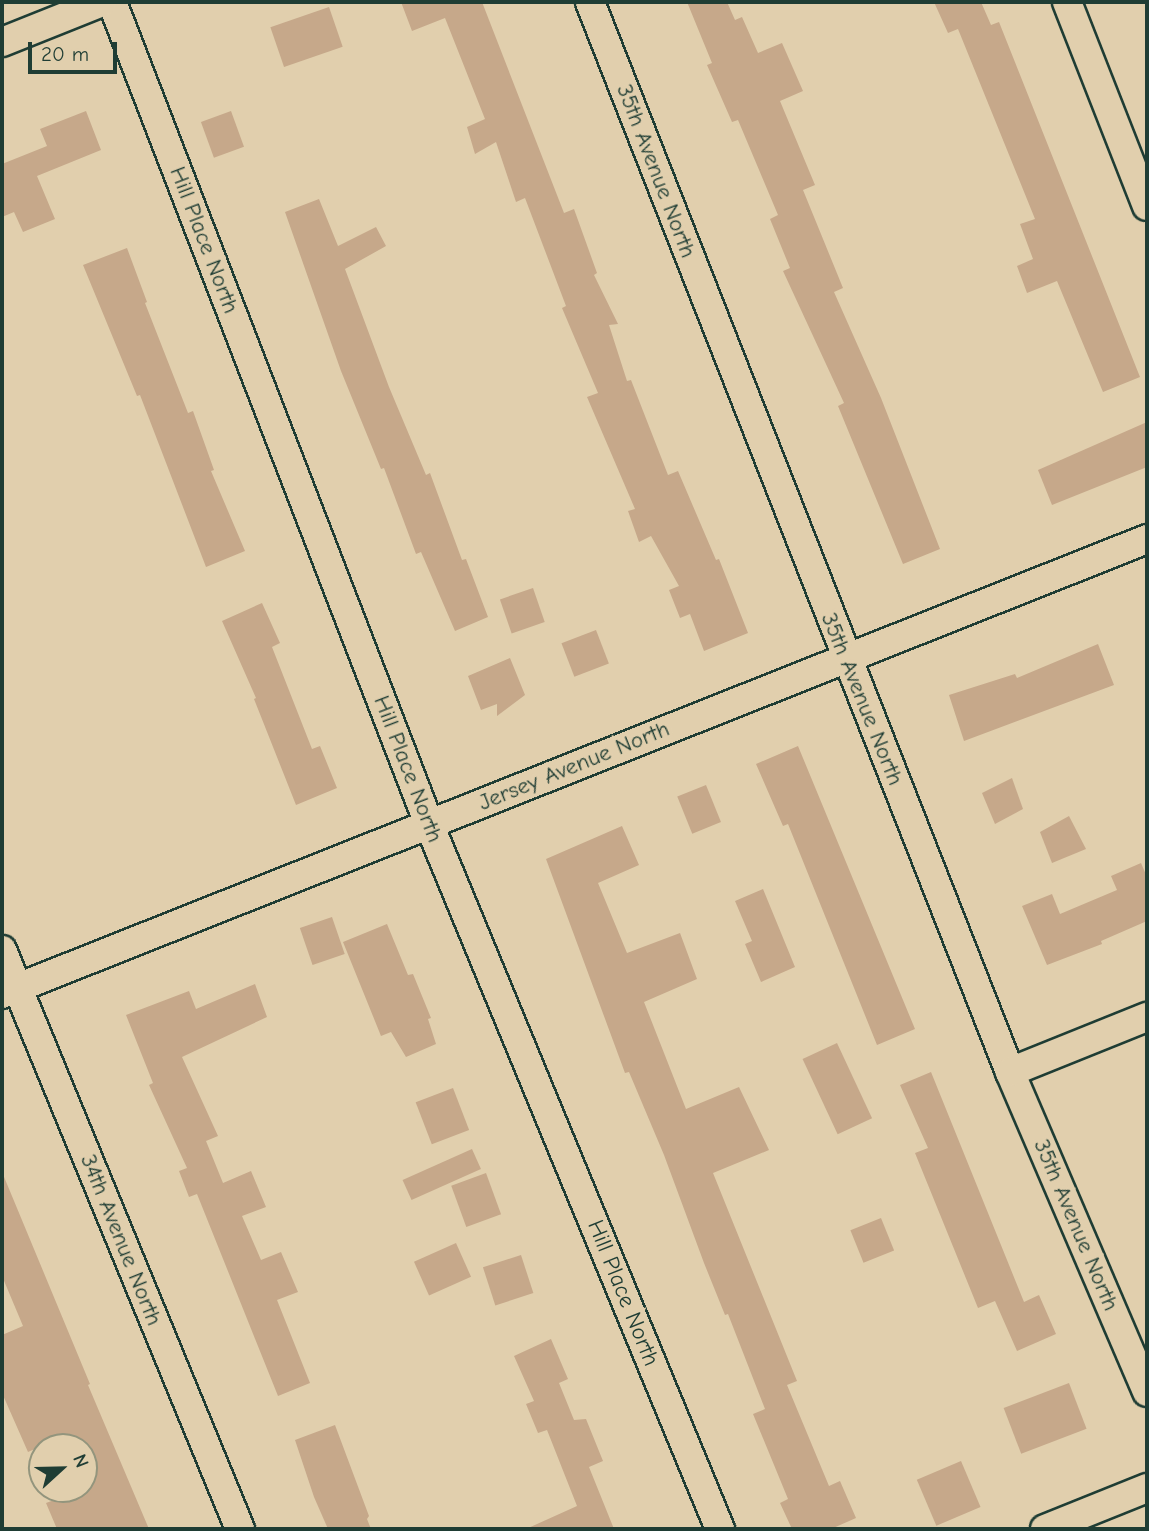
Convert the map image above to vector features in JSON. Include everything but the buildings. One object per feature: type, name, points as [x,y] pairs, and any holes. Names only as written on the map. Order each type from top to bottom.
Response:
[{"type":"street","points":[[2,42],[102,2]]},
{"type":"street","name":"Hill Place North","points":[[112,2],[429,824],[720,1529]]},
{"type":"street","name":"35th Avenue North","points":[[590,2],[1010,1072],[1147,1392]]},
{"type":"street","points":[[1067,2],[1147,206]]},
{"type":"street","name":"Jersey Avenue North","points":[[9,991],[1147,539]]},
{"type":"street","name":"34th Avenue North","points":[[2,950],[9,991],[240,1529]]},
{"type":"street","points":[[1010,1072],[1147,1017]]},
{"type":"street","points":[[1045,1529],[1147,1488]]}]
